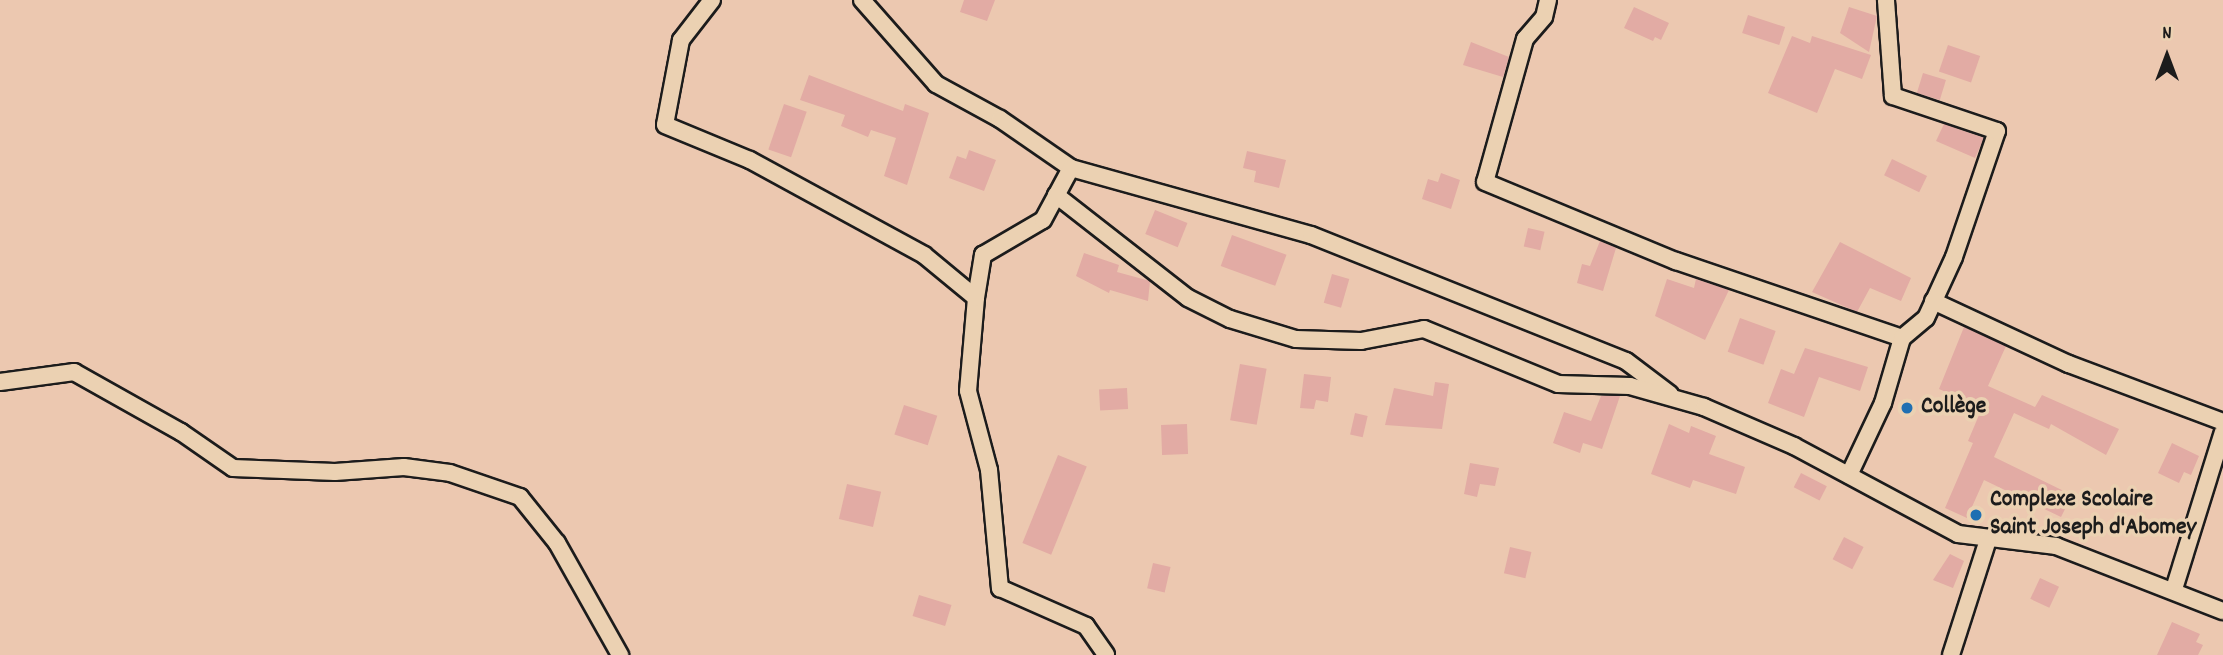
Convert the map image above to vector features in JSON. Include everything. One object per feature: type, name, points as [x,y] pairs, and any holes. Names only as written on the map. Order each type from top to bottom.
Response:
[{"type":"street","points":[[712,0],[681,40],[665,125],[750,160],[924,255],[976,298]]},
{"type":"street","points":[[862,0],[936,85],[1000,119],[1071,168],[1311,235],[1626,361],[1679,401]]},
{"type":"street","points":[[1548,0],[1544,17],[1525,38],[1485,182],[1676,261],[1902,338]]},
{"type":"street","points":[[1849,475],[1883,403],[1902,338],[1926,318],[1974,208],[1997,131],[1893,96],[1886,0]]},
{"type":"street","points":[[1071,168],[1043,220],[984,254],[976,298],[968,391],[989,470],[1000,588],[1086,626],[1106,655]]},
{"type":"street","points":[[1056,195],[1188,298],[1230,319],[1296,339],[1362,341],[1424,329],[1558,384],[1630,386],[1749,424],[1849,475],[1921,517],[1958,534],[1988,540],[2056,546],[2174,589],[2223,611]]},
{"type":"street","points":[[1933,301],[2069,364],[2223,422]]},
{"type":"street","points":[[0,382],[74,372],[181,432],[233,468],[335,472],[404,467],[450,473],[520,497],[557,543],[620,655]]},
{"type":"street","points":[[2174,589],[2223,432]]},
{"type":"street","points":[[1951,655],[1988,540]]},
{"type":"building","points":[[964,0],[995,0],[987,21],[960,12]]},
{"type":"building","points":[[1634,7],[1669,23],[1661,40],[1655,37],[1653,41],[1624,28]]},
{"type":"building","points":[[1849,7],[1877,16],[1869,52],[1840,33]]},
{"type":"building","points":[[1748,15],[1785,27],[1779,45],[1742,33]]},
{"type":"building","points":[[1792,36],[1810,43],[1812,36],[1871,55],[1862,79],[1835,69],[1817,113],[1768,93]]},
{"type":"building","points":[[1471,42],[1509,57],[1503,77],[1463,65]]},
{"type":"building","points":[[1948,45],[1980,56],[1971,83],[1939,71]]},
{"type":"building","points":[[1923,73],[1946,80],[1940,100],[1917,93]]},
{"type":"building","points":[[809,75],[903,111],[905,104],[929,113],[907,185],[884,176],[896,138],[871,130],[868,137],[841,126],[845,115],[800,100]]},
{"type":"building","points":[[784,104],[807,112],[791,157],[768,149]]},
{"type":"building","points":[[1944,124],[1984,138],[1975,158],[1936,141]]},
{"type":"building","points":[[969,150],[996,160],[984,191],[949,178],[957,156],[966,159]]},
{"type":"building","points":[[1247,151],[1286,160],[1279,188],[1254,182],[1256,171],[1243,168]]},
{"type":"building","points":[[1892,159],[1927,176],[1919,192],[1884,175]]},
{"type":"building","points":[[1441,173],[1460,180],[1451,209],[1422,199],[1428,179],[1438,182]]},
{"type":"building","points":[[1155,210],[1187,223],[1178,247],[1145,234]]},
{"type":"building","points":[[1528,228],[1545,232],[1540,250],[1524,247]]},
{"type":"building","points":[[1232,235],[1287,255],[1275,286],[1221,266]]},
{"type":"building","points":[[1600,241],[1616,248],[1603,291],[1577,283],[1582,264],[1590,266]]},
{"type":"building","points":[[1840,242],[1911,278],[1901,301],[1870,288],[1857,312],[1812,292]]},
{"type":"building","points":[[1084,253],[1119,265],[1117,272],[1150,281],[1148,301],[1110,290],[1109,293],[1076,276]]},
{"type":"building","points":[[1332,274],[1349,279],[1341,308],[1324,303]]},
{"type":"building","points":[[1667,279],[1694,288],[1696,279],[1729,290],[1705,340],[1655,316]]},
{"type":"building","points":[[1740,318],[1776,331],[1763,365],[1728,352]]},
{"type":"building","points":[[1964,327],[2006,346],[1988,386],[2035,407],[2042,395],[2119,429],[2106,455],[2051,424],[2049,429],[2014,413],[1994,457],[2072,495],[2061,517],[1984,480],[1967,518],[1945,508],[1973,443],[1968,441],[1982,408],[1939,389]]},
{"type":"building","points":[[1805,348],[1868,367],[1860,391],[1819,377],[1804,417],[1768,403],[1781,369],[1794,374]]},
{"type":"building","points":[[1240,364],[1267,369],[1257,425],[1230,420]]},
{"type":"building","points":[[1304,374],[1331,377],[1328,402],[1316,400],[1314,409],[1300,408]]},
{"type":"building","points":[[1435,382],[1449,384],[1442,429],[1385,425],[1394,388],[1433,396]]},
{"type":"building","points":[[1127,388],[1128,409],[1100,410],[1099,389]]},
{"type":"building","points":[[1601,396],[1620,396],[1602,449],[1583,443],[1580,453],[1553,443],[1564,412],[1591,421]]},
{"type":"building","points":[[904,405],[937,416],[928,445],[894,434]]},
{"type":"building","points":[[1355,413],[1368,416],[1363,437],[1350,434]]},
{"type":"building","points":[[1187,424],[1188,454],[1162,455],[1161,425]]},
{"type":"building","points":[[1669,424],[1689,433],[1691,426],[1716,436],[1709,454],[1745,467],[1736,494],[1693,480],[1690,488],[1651,474]]},
{"type":"building","points":[[2172,443],[2199,456],[2191,475],[2184,472],[2179,483],[2158,473]]},
{"type":"building","points":[[1058,455],[1087,467],[1051,555],[1022,543]]},
{"type":"building","points":[[1470,463],[1499,468],[1495,486],[1480,484],[1477,497],[1464,494]]},
{"type":"building","points":[[1801,473],[1827,486],[1820,500],[1794,487]]},
{"type":"building","points":[[847,484],[881,492],[873,527],[839,519]]},
{"type":"building","points":[[1844,537],[1864,547],[1852,569],[1833,559]]},
{"type":"building","points":[[1510,547],[1531,552],[1525,578],[1504,573]]},
{"type":"building","points":[[1950,554],[1964,561],[1953,588],[1933,580]]},
{"type":"building","points":[[1153,563],[1171,567],[1165,592],[1147,588]]},
{"type":"building","points":[[2040,578],[2059,587],[2049,608],[2030,599]]},
{"type":"building","points":[[919,595],[952,605],[945,626],[913,616]]},
{"type":"building","points":[[2172,622],[2200,634],[2196,642],[2203,645],[2198,655],[2157,655]]},
{"type":"place","name":"Collège","points":[[1907,408]]},
{"type":"place","name":"Complexe Scolaire Saint Joseph d'Abomey","points":[[1976,515]]}]
